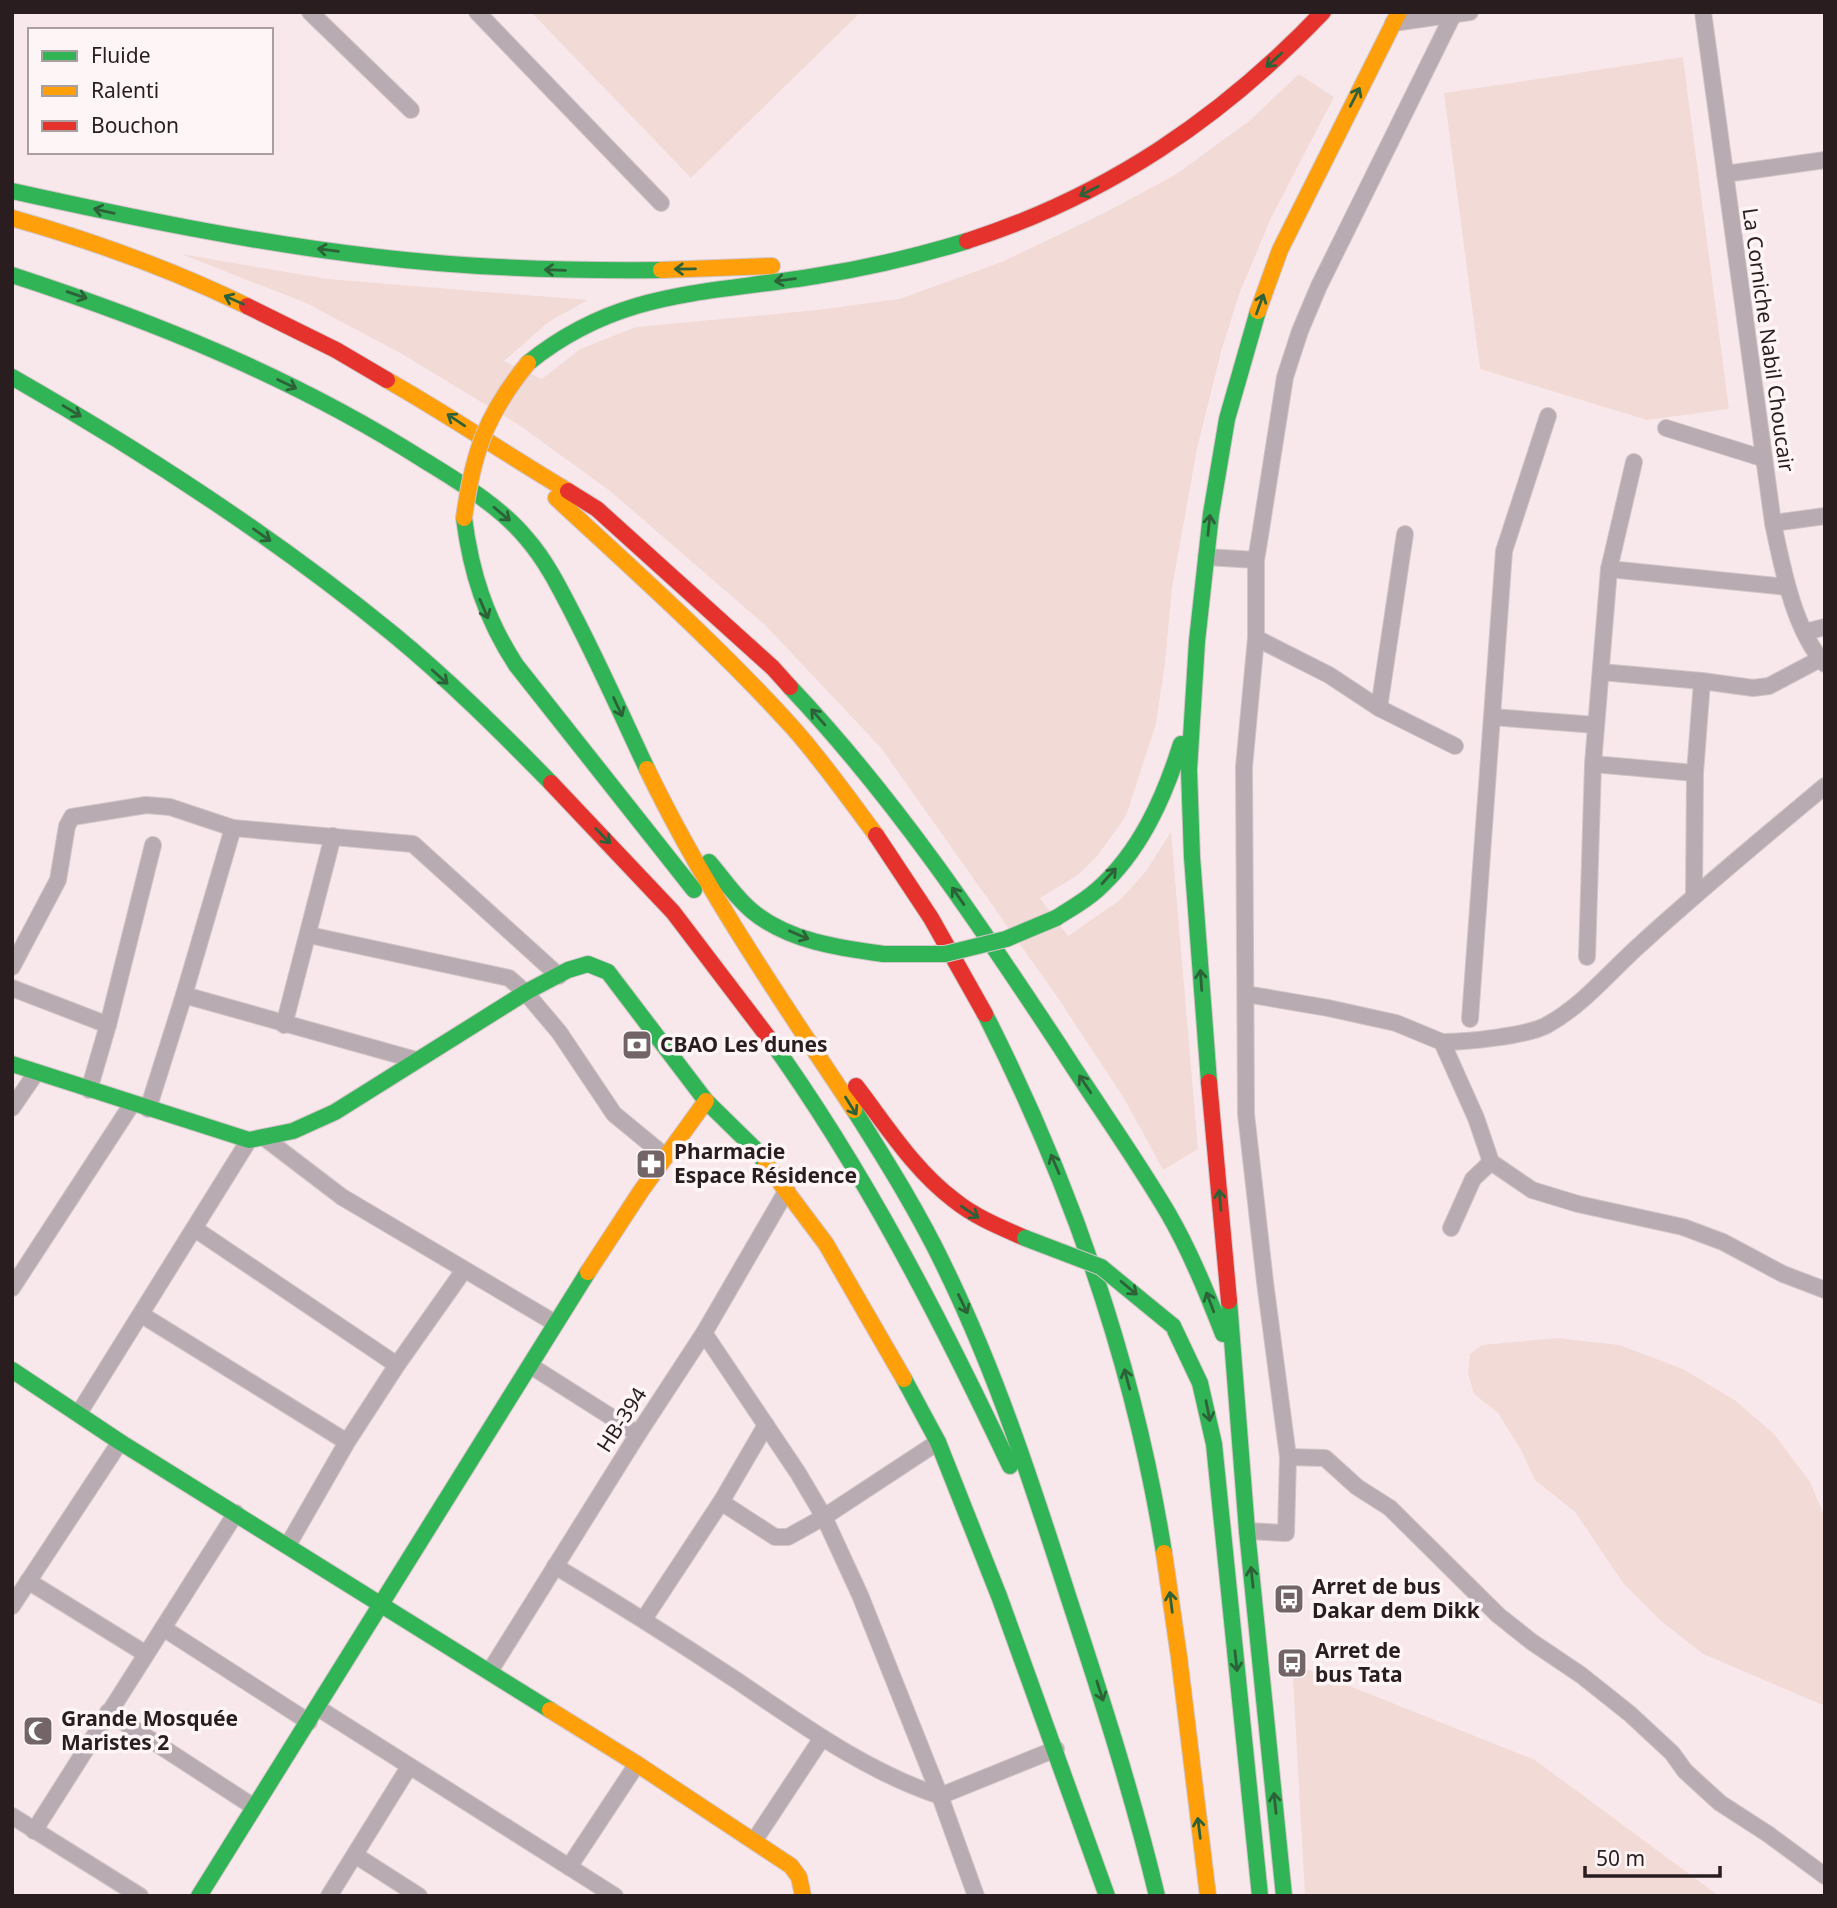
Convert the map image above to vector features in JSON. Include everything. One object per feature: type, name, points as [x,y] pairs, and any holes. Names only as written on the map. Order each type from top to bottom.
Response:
[{"type":"main road","points":[[1260,1896],[1214,1444],[1205,1395],[1191,1356],[1172,1326],[1101,1267],[981,1219],[951,1198],[926,1172],[806,1021],[686,880],[516,665],[495,634],[480,599],[467,547],[464,518],[469,477],[484,425],[497,402],[527,363],[580,327],[648,302],[817,276],[945,247],[1023,220],[1089,192],[1192,128],[1283,52],[1323,12]]},
{"type":"main road","points":[[686,880],[709,889],[778,926],[843,950],[884,954],[945,954],[1006,939],[1056,918],[1096,890],[1130,852],[1154,818],[1170,781],[1182,740],[1197,641],[1210,514],[1227,419],[1252,326],[1280,250],[1396,18]]},
{"type":"main road","points":[[12,191],[119,215],[239,237],[378,257],[488,267],[575,271],[876,263]]},
{"type":"main road","points":[[12,218],[83,238],[148,262],[296,329],[445,412],[512,458],[597,509],[773,668],[878,787],[956,892],[1169,1214],[1206,1290],[1235,1366]]},
{"type":"main road","points":[[12,275],[148,321],[327,403],[400,444],[489,503],[535,546],[587,641],[654,782],[709,889],[797,1027],[825,1065],[921,1222],[967,1314],[1014,1429],[1079,1626],[1131,1795],[1157,1896]]},
{"type":"main road","points":[[12,377],[206,496],[395,636],[518,750],[631,865],[670,909],[762,1029],[857,1172],[890,1229],[933,1306],[974,1390],[1079,1626]]},
{"type":"main road","points":[[512,458],[714,643],[776,709],[826,768],[894,861],[940,934],[987,1018],[1029,1102],[1072,1203],[1112,1325],[1138,1423],[1166,1569],[1208,1896]]},
{"type":"main road","points":[[1197,641],[1189,770],[1192,857],[1247,1531],[1284,1896]]},
{"type":"main road","points":[[654,782],[674,817],[754,914]]},
{"type":"main road","points":[[12,1064],[249,1140],[266,1139],[296,1131],[319,1119],[526,993],[583,964],[598,965],[608,972],[706,1101],[755,1149],[787,1190],[840,1267],[880,1334],[938,1442],[1056,1749],[1107,1896]]},
{"type":"main road","points":[[199,1896],[531,1367],[555,1323],[665,1156],[706,1101]]},
{"type":"main road","points":[[12,1370],[120,1442],[490,1671],[754,1841],[791,1866],[799,1877],[803,1896]]},
{"type":"street","points":[[310,12],[411,110]]},
{"type":"street","points":[[477,12],[662,203]]},
{"type":"street","points":[[1396,18],[1470,12]]},
{"type":"street","name":"La Corniche Nabil Choucair","points":[[1703,12],[1773,523],[1787,587],[1805,632],[1823,661]]},
{"type":"street","points":[[1247,1531],[1286,1533],[1289,1458],[1246,1114],[1244,767],[1256,638],[1256,560],[1284,377],[1300,331],[1319,286],[1453,15]]},
{"type":"street","points":[[1725,174],[1825,160]]},
{"type":"street","points":[[1470,1019],[1504,551],[1548,416]]},
{"type":"street","points":[[1666,428],[1762,458]]},
{"type":"street","points":[[1587,957],[1593,764],[1609,569],[1634,462]]},
{"type":"street","points":[[1773,523],[1825,516]]},
{"type":"street","points":[[1379,708],[1405,534]]},
{"type":"street","points":[[1206,557],[1256,560]]},
{"type":"street","points":[[1609,569],[1787,587]]},
{"type":"street","points":[[1805,632],[1825,627]]},
{"type":"street","points":[[1256,638],[1329,675],[1379,708],[1455,746]]},
{"type":"street","points":[[1601,672],[1753,688],[1769,686],[1823,661]]},
{"type":"street","points":[[1694,896],[1695,773],[1702,681]]},
{"type":"street","points":[[1492,717],[1597,724]]},
{"type":"street","points":[[1593,764],[1695,773]]},
{"type":"street","points":[[1246,994],[1395,1023],[1442,1042],[1471,1042],[1544,1027],[1580,1004],[1621,961],[1694,896],[1825,786]]},
{"type":"street","points":[[12,967],[58,880],[67,826],[72,817],[146,805],[170,807],[233,828],[413,844],[559,976]]},
{"type":"street","points":[[148,1108],[233,828]]},
{"type":"street","points":[[284,1025],[333,836]]},
{"type":"street","points":[[89,1090],[153,845]]},
{"type":"street","points":[[309,935],[509,978],[526,993],[559,1032],[614,1114],[665,1156]]},
{"type":"street","points":[[12,988],[108,1025]]},
{"type":"street","points":[[184,995],[415,1060]]},
{"type":"street","points":[[1442,1042],[1476,1118],[1491,1162],[1532,1190],[1578,1204],[1683,1227],[1723,1242],[1783,1274],[1825,1290]]},
{"type":"street","points":[[12,1108],[36,1073]]},
{"type":"street","points":[[12,1288],[132,1104]]},
{"type":"street","points":[[266,1139],[342,1197],[555,1323]]},
{"type":"street","points":[[79,1413],[249,1140]]},
{"type":"street","points":[[1451,1228],[1473,1179],[1491,1162]]},
{"type":"street","name":"HB-394","points":[[490,1671],[704,1333],[787,1190]]},
{"type":"street","points":[[195,1229],[397,1365]]},
{"type":"street","points":[[288,1545],[347,1442],[464,1270]]},
{"type":"street","points":[[142,1315],[347,1442]]},
{"type":"street","points":[[704,1333],[824,1517],[860,1595],[940,1796],[976,1896]]},
{"type":"street","points":[[531,1367],[638,1434]]},
{"type":"street","points":[[644,1619],[721,1502],[766,1425]]},
{"type":"street","points":[[12,1606],[120,1442]]},
{"type":"street","points":[[721,1502],[775,1536],[788,1537],[824,1517],[938,1442]]},
{"type":"street","points":[[1289,1458],[1325,1458],[1357,1488],[1390,1508],[1498,1615],[1630,1714],[1672,1753],[1685,1771],[1720,1802],[1768,1833],[1825,1876]]},
{"type":"street","points":[[34,1831],[236,1513]]},
{"type":"street","points":[[555,1566],[644,1619],[822,1738],[900,1781],[940,1796],[1056,1749]]},
{"type":"street","points":[[28,1581],[146,1654]]},
{"type":"street","points":[[163,1628],[409,1767],[615,1896]]},
{"type":"street","points":[[108,1712],[254,1807]]},
{"type":"street","points":[[754,1841],[822,1738]]},
{"type":"street","points":[[569,1867],[637,1764]]},
{"type":"street","points":[[329,1896],[409,1767]]},
{"type":"street","points":[[12,1816],[140,1896]]},
{"type":"street","points":[[355,1855],[419,1896]]},
{"type":"shaded area","points":[[531,12],[861,12],[691,178]]},
{"type":"shaded area","points":[[1683,57],[1729,409],[1647,420],[1480,369],[1444,93]]},
{"type":"shaded area","points":[[1299,74],[1334,97],[1271,218],[1240,292],[1221,352],[1197,449],[1172,588],[1156,724],[1126,816],[1098,855],[1078,875],[1040,898],[1068,936],[1120,900],[1146,871],[1171,832],[1198,1149],[1163,1170],[1125,1100],[1058,998],[881,748],[766,626],[610,491],[519,425],[402,354],[306,303],[181,254],[328,279],[588,300],[550,321],[504,361],[542,379],[580,349],[636,327],[817,310],[899,299],[1002,262],[1175,175],[1249,121]]},
{"type":"shaded area","points":[[1557,1338],[1619,1345],[1683,1369],[1736,1401],[1774,1434],[1810,1482],[1825,1517],[1825,1706],[1703,1654],[1661,1621],[1623,1583],[1575,1512],[1535,1480],[1521,1450],[1498,1413],[1474,1394],[1468,1373],[1470,1354],[1482,1345]]},
{"type":"shaded area","points":[[1292,1663],[1535,1760],[1719,1896],[1305,1896]]},
{"type":"traffic: fast","points":[[12,191],[234,236],[369,256],[515,268],[661,270]]},
{"type":"traffic: fast","points":[[528,363],[562,339],[596,321],[665,298],[854,269],[967,241]]},
{"type":"traffic: fast","points":[[12,275],[119,312],[223,354],[274,378],[374,430],[450,476],[504,515],[527,539],[553,576],[647,769]]},
{"type":"traffic: fast","points":[[1209,1082],[1192,857],[1189,770],[1197,641],[1211,514],[1227,419],[1258,311]]},
{"type":"traffic: fast","points":[[12,377],[160,466],[255,530],[348,598],[434,669],[551,783]]},
{"type":"traffic: fast","points":[[464,518],[481,595],[505,648],[694,890]]},
{"type":"traffic: fast","points":[[790,687],[900,816],[1030,1001],[1168,1213],[1191,1257],[1223,1334]]},
{"type":"traffic: fast","points":[[1056,918],[1092,894],[1126,859],[1149,823],[1181,744]]},
{"type":"traffic: fast","points":[[709,862],[746,906],[781,930],[832,946],[884,954]]},
{"type":"traffic: fast","points":[[884,954],[945,954],[1006,939],[1056,918]]},
{"type":"traffic: fast","points":[[12,1064],[249,1140],[293,1131],[335,1112],[528,991],[568,970],[588,964],[608,972],[706,1101],[755,1149],[766,1164]]},
{"type":"traffic: fast","points":[[985,1014],[1045,1143],[1096,1276],[1135,1413],[1164,1553]]},
{"type":"traffic: fast","points":[[768,1037],[836,1139],[899,1246],[1010,1466]]},
{"type":"traffic: fast","points":[[854,1110],[936,1249],[965,1310],[999,1393],[1043,1518],[1105,1711],[1157,1896]]},
{"type":"traffic: fast","points":[[1025,1238],[1101,1267],[1173,1326]]},
{"type":"traffic: fast","points":[[199,1896],[588,1272]]},
{"type":"traffic: fast","points":[[1229,1301],[1247,1531],[1284,1896]]},
{"type":"traffic: fast","points":[[1173,1326],[1200,1383],[1214,1444],[1260,1896]]},
{"type":"traffic: fast","points":[[12,1370],[120,1442],[550,1710]]},
{"type":"traffic: fast","points":[[904,1379],[938,1442],[999,1596],[1107,1896]]},
{"type":"traffic: slow","points":[[1258,311],[1280,250],[1399,12]]},
{"type":"traffic: slow","points":[[12,218],[131,257],[247,306]]},
{"type":"traffic: slow","points":[[661,270],[772,266]]},
{"type":"traffic: slow","points":[[464,518],[472,473],[484,435],[502,400],[528,363]]},
{"type":"traffic: slow","points":[[387,380],[568,491]]},
{"type":"traffic: slow","points":[[556,498],[678,611],[766,699],[816,755],[876,835]]},
{"type":"traffic: slow","points":[[647,769],[718,901],[854,1110]]},
{"type":"traffic: slow","points":[[588,1272],[641,1191],[706,1101]]},
{"type":"traffic: slow","points":[[766,1164],[826,1244],[904,1379]]},
{"type":"traffic: slow","points":[[1164,1553],[1208,1896]]},
{"type":"traffic: slow","points":[[550,1710],[791,1866],[799,1877],[803,1896]]},
{"type":"traffic: jam","points":[[967,241],[1018,223],[1067,201],[1115,177],[1160,149],[1244,86],[1323,12]]},
{"type":"traffic: jam","points":[[247,306],[336,350],[387,380]]},
{"type":"traffic: jam","points":[[568,491],[597,509],[773,668],[790,687]]},
{"type":"traffic: jam","points":[[551,783],[673,912],[768,1037]]},
{"type":"traffic: jam","points":[[876,835],[931,918],[985,1014]]},
{"type":"traffic: jam","points":[[1209,1082],[1229,1301]]},
{"type":"traffic: jam","points":[[856,1086],[901,1146],[940,1188],[970,1212],[1025,1238]]},
{"type":"place","name":"CBAO Les dunes","points":[[637,1045]]},
{"type":"place","name":"Pharmacie Espace Résidence","points":[[651,1164]]},
{"type":"place","name":"Arret de bus Dakar dem Dikk","points":[[1289,1599]]},
{"type":"place","name":"Arret de bus Tata","points":[[1292,1663]]},
{"type":"place","name":"Grande Mosquée Maristes 2","points":[[38,1731]]}]
